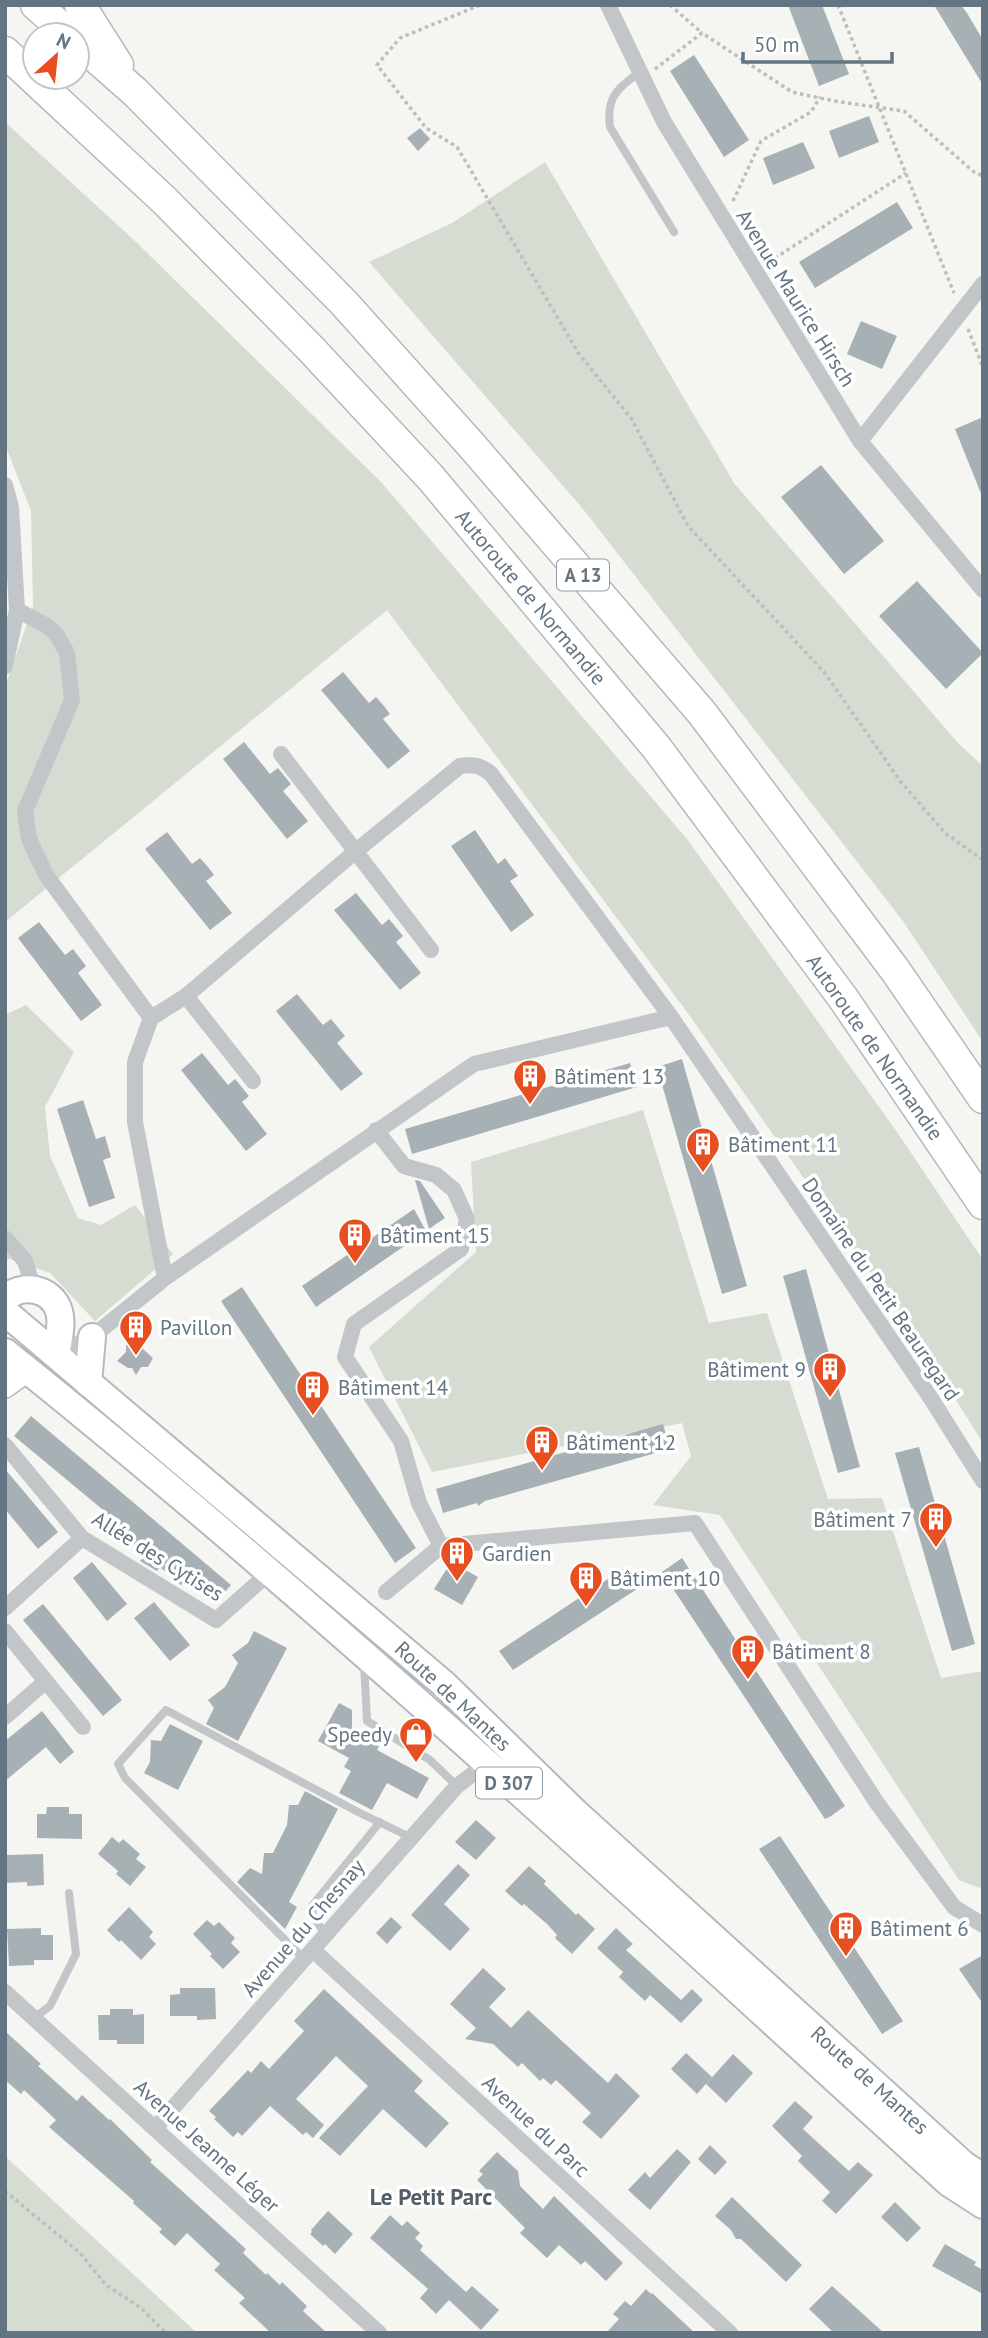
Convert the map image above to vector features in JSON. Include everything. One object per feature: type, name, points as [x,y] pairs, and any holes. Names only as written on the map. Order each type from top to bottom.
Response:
[{"type":"highway","points":[[36,5],[54,21]]},
{"type":"highway","points":[[80,5],[135,92]]},
{"type":"highway","name":"Autoroute de Normandie","points":[[5,52],[165,201],[311,349],[431,478],[656,747],[843,998],[983,1204]]},
{"type":"highway","name":"A 13","points":[[91,53],[135,92],[344,303],[473,447],[702,713],[895,970],[983,1098]]},
{"type":"main road","points":[[5,1298],[15,1291],[34,1289],[48,1295],[60,1312],[56,1355],[27,1370]]},
{"type":"main road","name":"Route de Mantes","points":[[5,1312],[445,1685],[575,1812],[964,2165],[983,2177]]},
{"type":"main road","points":[[88,1382],[92,1336]]},
{"type":"main road","name":"D 307","points":[[5,1352],[27,1370]]},
{"type":"main road","name":"Route de Mantes","points":[[27,1370],[363,1653],[949,2183],[983,2205]]},
{"type":"street","name":"Avenue Maurice Hirsch","points":[[608,5],[664,122],[860,441],[983,590]]},
{"type":"street","points":[[860,441],[983,284]]},
{"type":"street","points":[[5,485],[11,508],[17,610],[5,666]]},
{"type":"street","points":[[17,610],[47,626],[56,635],[67,653],[72,700],[25,811],[29,839],[46,875],[151,1018],[135,1062],[135,1122],[165,1278]]},
{"type":"street","points":[[281,754],[431,950]]},
{"type":"street","name":"Domaine du Petit Beauregard","points":[[151,1018],[186,996],[460,766],[471,764],[483,767],[491,774],[671,1017],[932,1401],[983,1481]]},
{"type":"street","points":[[186,996],[253,1081]]},
{"type":"street","points":[[56,1355],[92,1336],[165,1278],[474,1064],[671,1017]]},
{"type":"street","points":[[376,1130],[404,1166],[436,1175],[454,1190],[467,1219],[461,1250],[354,1324],[345,1357],[401,1441],[419,1503],[440,1546]]},
{"type":"street","points":[[5,1238],[25,1261],[34,1289]]},
{"type":"street","points":[[5,1386],[27,1370]]},
{"type":"street","name":"Allée des Cytises","points":[[5,1445],[82,1538],[216,1620],[269,1573]]},
{"type":"street","points":[[386,1592],[440,1546],[695,1523],[877,1803],[954,1908],[983,1924]]},
{"type":"street","points":[[5,1608],[82,1538]]},
{"type":"street","points":[[5,1631],[83,1727]]},
{"type":"street","points":[[5,1717],[46,1681]]},
{"type":"street","name":"Avenue du Chesnay","points":[[156,2127],[457,1786],[487,1763]]},
{"type":"street","name":"Avenue du Parc","points":[[309,1954],[730,2333]]},
{"type":"street","name":"Avenue Jeanne Léger","points":[[5,1992],[379,2333]]},
{"type":"lane","points":[[641,75],[622,84],[612,98],[608,113],[610,127],[674,232]]},
{"type":"lane","points":[[363,1653],[367,1721],[430,1760],[457,1786]]},
{"type":"lane","points":[[309,1954],[125,1778],[118,1765],[166,1710],[412,1838]]},
{"type":"lane","points":[[325,1936],[313,1915],[312,1906],[380,1822]]},
{"type":"lane","points":[[35,2017],[50,2006],[76,1954],[69,1893]]},
{"type":"path","points":[[480,5],[400,38],[377,65],[426,128],[457,147],[579,354],[631,418],[688,526],[824,672],[901,782],[945,833],[983,860]]},
{"type":"path","points":[[670,5],[702,33],[792,92],[904,111],[983,176]]},
{"type":"path","points":[[838,5],[983,367]]},
{"type":"path","points":[[641,75],[702,33]]},
{"type":"path","points":[[719,212],[732,204],[761,141],[811,112],[820,97]]},
{"type":"path","points":[[755,271],[906,173]]},
{"type":"path","points":[[5,2191],[80,2253],[106,2285],[141,2308],[166,2333]]},
{"type":"shaded area","points":[[5,122],[135,241],[380,481],[687,839],[897,1132],[983,1260],[983,1443],[924,1349],[687,1012],[387,610],[5,922],[5,687],[33,606],[31,511],[5,444]]},
{"type":"shaded area","points":[[545,162],[734,483],[958,743],[983,766],[983,1042],[903,921],[583,509],[369,262],[452,223]]},
{"type":"shaded area","points":[[26,1005],[74,1052],[45,1107],[50,1156],[78,1218],[101,1225],[135,1205],[173,1254],[95,1321],[50,1273],[5,1259],[5,1015]]},
{"type":"shaded area","points":[[643,1110],[709,1323],[767,1313],[828,1499],[882,1498],[941,1678],[983,1671],[983,1889],[959,1880],[720,1515],[653,1505],[691,1456],[682,1423],[432,1472],[369,1347],[476,1252],[471,1162]]},
{"type":"shaded area","points":[[5,2156],[197,2333],[5,2333]]},
{"type":"building","points":[[788,5],[822,5],[849,74],[819,86]]},
{"type":"building","points":[[934,5],[961,5],[967,13],[983,40],[983,85]]},
{"type":"building","points":[[694,55],[749,140],[724,157],[670,71]]},
{"type":"building","points":[[869,116],[879,142],[839,158],[829,131]]},
{"type":"building","points":[[420,128],[430,139],[418,151],[407,138]]},
{"type":"building","points":[[803,142],[815,168],[773,185],[763,158]]},
{"type":"building","points":[[897,202],[913,228],[815,288],[799,262]]},
{"type":"building","points":[[861,321],[897,336],[882,369],[847,354]]},
{"type":"building","points":[[983,417],[983,496],[982,496],[955,429]]},
{"type":"building","points":[[821,465],[884,541],[844,574],[781,497]]},
{"type":"building","points":[[917,581],[983,653],[946,689],[879,616]]},
{"type":"building","points":[[343,672],[369,703],[376,697],[384,706],[390,714],[383,719],[410,751],[388,769],[321,690]]},
{"type":"building","points":[[244,742],[270,774],[278,768],[291,784],[283,791],[308,821],[287,839],[223,759]]},
{"type":"building","points":[[475,830],[498,864],[505,858],[518,876],[510,881],[534,915],[511,932],[451,846]]},
{"type":"building","points":[[167,832],[192,864],[200,858],[208,867],[214,875],[206,881],[232,913],[210,930],[145,849]]},
{"type":"building","points":[[356,893],[382,925],[389,919],[403,936],[396,942],[421,973],[400,990],[334,910]]},
{"type":"building","points":[[39,922],[65,955],[73,949],[86,966],[78,973],[102,1005],[81,1021],[18,938]]},
{"type":"building","points":[[297,994],[323,1025],[331,1019],[345,1036],[337,1043],[363,1074],[341,1091],[276,1011]]},
{"type":"building","points":[[202,1053],[228,1085],[235,1079],[249,1096],[242,1102],[267,1134],[246,1151],[181,1070]]},
{"type":"building","name":"Bâtiment 11","points":[[682,1059],[747,1286],[722,1294],[657,1067]]},
{"type":"building","name":"Bâtiment 13","points":[[630,1063],[637,1087],[412,1154],[405,1129]]},
{"type":"building","points":[[83,1100],[96,1139],[105,1136],[111,1157],[103,1160],[115,1198],[89,1207],[57,1109]]},
{"type":"building","points":[[415,1180],[420,1181],[445,1218],[429,1229]]},
{"type":"building","name":"Bâtiment 15","points":[[414,1209],[426,1231],[316,1307],[302,1286]]},
{"type":"building","name":"Bâtiment 9","points":[[806,1269],[860,1467],[838,1473],[783,1276]]},
{"type":"building","name":"Bâtiment 14","points":[[242,1287],[416,1548],[395,1563],[221,1301]]},
{"type":"building","name":"Pavillon","points":[[142,1342],[143,1349],[153,1358],[148,1367],[141,1367],[136,1375],[132,1368],[117,1361],[126,1352],[126,1345]]},
{"type":"building","points":[[31,1416],[231,1585],[214,1604],[186,1580],[181,1585],[160,1567],[157,1571],[140,1561],[146,1555],[116,1529],[120,1524],[14,1436]]},
{"type":"building","name":"Bâtiment 12","points":[[663,1424],[670,1449],[485,1501],[478,1506],[477,1503],[443,1513],[436,1489]]},
{"type":"building","name":"Bâtiment 7","points":[[919,1447],[975,1644],[952,1651],[895,1453]]},
{"type":"building","points":[[5,1469],[58,1532],[38,1549],[5,1509]]},
{"type":"building","name":"Bâtiment 8","points":[[682,1558],[845,1806],[831,1816],[825,1819],[662,1572]]},
{"type":"building","points":[[92,1562],[127,1604],[107,1621],[73,1578]]},
{"type":"building","name":"Gardien","points":[[451,1562],[478,1577],[462,1605],[434,1589]]},
{"type":"building","name":"Bâtiment 10","points":[[623,1569],[637,1589],[513,1670],[499,1651]]},
{"type":"building","points":[[154,1602],[190,1645],[170,1661],[134,1618]]},
{"type":"building","points":[[43,1604],[122,1700],[103,1716],[23,1620]]},
{"type":"building","points":[[254,1631],[287,1648],[238,1741],[206,1724],[214,1708],[208,1700],[225,1687],[238,1663],[232,1655],[248,1643]]},
{"type":"building","points":[[339,1703],[352,1710],[352,1732],[379,1746],[377,1750],[429,1778],[417,1799],[387,1783],[372,1810],[339,1793],[351,1771],[344,1767],[349,1758],[318,1741]]},
{"type":"building","points":[[42,1711],[74,1752],[60,1764],[46,1747],[5,1781],[5,1741]]},
{"type":"building","points":[[170,1724],[203,1741],[178,1790],[144,1773],[150,1762],[151,1740],[161,1741]]},
{"type":"building","points":[[305,1791],[338,1809],[289,1902],[297,1907],[285,1929],[237,1882],[250,1868],[262,1874],[264,1853],[273,1853],[287,1825],[289,1805],[298,1805]]},
{"type":"building","points":[[47,1807],[69,1807],[69,1814],[82,1814],[82,1839],[37,1838],[37,1814],[46,1814]]},
{"type":"building","points":[[476,1820],[496,1838],[476,1860],[455,1842]]},
{"type":"building","name":"Bâtiment 6","points":[[780,1836],[903,2021],[882,2034],[759,1849]]},
{"type":"building","points":[[112,1837],[119,1843],[123,1839],[140,1854],[136,1859],[146,1867],[130,1886],[116,1874],[118,1871],[98,1854]]},
{"type":"building","points":[[43,1854],[44,1885],[27,1886],[27,1882],[5,1883],[7,1855]]},
{"type":"building","points":[[458,1864],[470,1875],[444,1904],[470,1929],[450,1951],[411,1915]]},
{"type":"building","points":[[529,1866],[576,1915],[578,1913],[595,1929],[572,1954],[555,1938],[557,1935],[547,1924],[505,1891]]},
{"type":"building","points":[[129,1907],[153,1932],[149,1937],[156,1944],[141,1960],[107,1930]]},
{"type":"building","points":[[391,1917],[402,1927],[387,1944],[376,1933]]},
{"type":"building","points":[[207,1920],[214,1926],[219,1922],[235,1938],[231,1943],[240,1952],[223,1969],[193,1934]]},
{"type":"building","points":[[41,1928],[41,1935],[53,1935],[53,1960],[34,1960],[34,1965],[9,1966],[7,1929]]},
{"type":"building","points":[[616,1928],[633,1944],[626,1950],[681,2000],[692,1989],[703,2000],[681,2023],[650,1995],[645,2001],[619,1977],[623,1972],[597,1948]]},
{"type":"building","points":[[983,1955],[983,2004],[959,1969]]},
{"type":"building","points":[[483,1968],[506,1989],[489,2007],[511,2028],[528,2010],[608,2083],[616,2073],[640,2096],[601,2139],[582,2122],[591,2113],[556,2080],[551,2085],[543,2078],[540,2081],[522,2063],[518,2067],[493,2044],[465,2039],[476,2028],[450,2004]]},
{"type":"building","points":[[180,1988],[215,1988],[216,2019],[197,2020],[197,2016],[170,2016],[170,1995],[180,1994]]},
{"type":"building","points":[[324,1989],[423,2081],[414,2091],[449,2123],[426,2148],[383,2109],[340,2156],[319,2138],[368,2086],[336,2056],[296,2099],[324,2125],[313,2138],[306,2132],[303,2135],[270,2106],[242,2136],[238,2132],[233,2137],[214,2119],[216,2117],[209,2111],[248,2070],[251,2073],[261,2061],[269,2069],[304,2031],[294,2021]]},
{"type":"building","points":[[110,2009],[133,2009],[133,2015],[144,2014],[144,2044],[117,2044],[117,2040],[99,2040],[98,2015],[110,2015]]},
{"type":"building","points":[[5,2031],[77,2101],[82,2095],[110,2119],[152,2160],[150,2162],[246,2249],[243,2253],[266,2275],[267,2273],[280,2285],[282,2282],[307,2306],[303,2311],[327,2333],[271,2333],[239,2303],[245,2298],[214,2270],[220,2264],[187,2233],[175,2246],[159,2232],[162,2229],[133,2203],[134,2201],[49,2127],[56,2120],[24,2090],[21,2094],[5,2080]]},
{"type":"building","points":[[686,2053],[712,2077],[697,2094],[671,2069]]},
{"type":"building","points":[[733,2054],[753,2073],[726,2103],[706,2084]]},
{"type":"building","points":[[795,2101],[813,2117],[803,2129],[849,2171],[858,2162],[873,2175],[836,2214],[822,2201],[830,2192],[798,2161],[802,2156],[772,2126]]},
{"type":"building","points":[[710,2145],[727,2162],[715,2175],[698,2159]]},
{"type":"building","points":[[677,2149],[691,2162],[650,2210],[628,2190],[645,2172],[650,2178]]},
{"type":"building","points":[[497,2152],[518,2171],[520,2186],[543,2209],[554,2196],[623,2263],[606,2281],[585,2261],[581,2265],[559,2245],[547,2258],[520,2233],[525,2228],[477,2180],[483,2174],[479,2171]]},
{"type":"building","points":[[732,2197],[802,2265],[786,2282],[741,2239],[736,2239],[731,2230],[715,2216]]},
{"type":"building","points":[[895,2202],[921,2228],[907,2242],[881,2217]]},
{"type":"building","points":[[328,2211],[353,2234],[335,2254],[310,2234]]},
{"type":"building","points":[[390,2215],[402,2226],[407,2221],[420,2233],[415,2238],[423,2246],[420,2250],[466,2292],[472,2286],[499,2310],[481,2330],[449,2300],[436,2314],[420,2298],[428,2289],[370,2238]]},
{"type":"building","points":[[945,2244],[976,2262],[974,2265],[983,2270],[983,2294],[932,2266]]},
{"type":"building","points":[[832,2286],[884,2333],[834,2333],[809,2309]]},
{"type":"building","points":[[646,2289],[695,2333],[606,2333],[619,2319],[613,2314],[625,2301],[631,2306]]},
{"type":"place","name":"Bâtiment 13","points":[[530,1106]]},
{"type":"place","name":"Bâtiment 11","points":[[703,1174]]},
{"type":"place","name":"Bâtiment 15","points":[[355,1265]]},
{"type":"place","name":"Pavillon","points":[[136,1357]]},
{"type":"place","name":"Bâtiment 9","points":[[830,1399]]},
{"type":"place","name":"Bâtiment 14","points":[[313,1417]]},
{"type":"place","name":"Bâtiment 12","points":[[542,1472]]},
{"type":"place","name":"Bâtiment 7","points":[[936,1549]]},
{"type":"place","name":"Gardien","points":[[457,1583]]},
{"type":"place","name":"Bâtiment 10","points":[[586,1608]]},
{"type":"place","name":"Bâtiment 8","points":[[748,1681]]},
{"type":"place","name":"Speedy","points":[[416,1764]]},
{"type":"place","name":"Bâtiment 6","points":[[846,1958]]},
{"type":"district","name":"Le Petit Parc","points":[[431,2196]]}]
